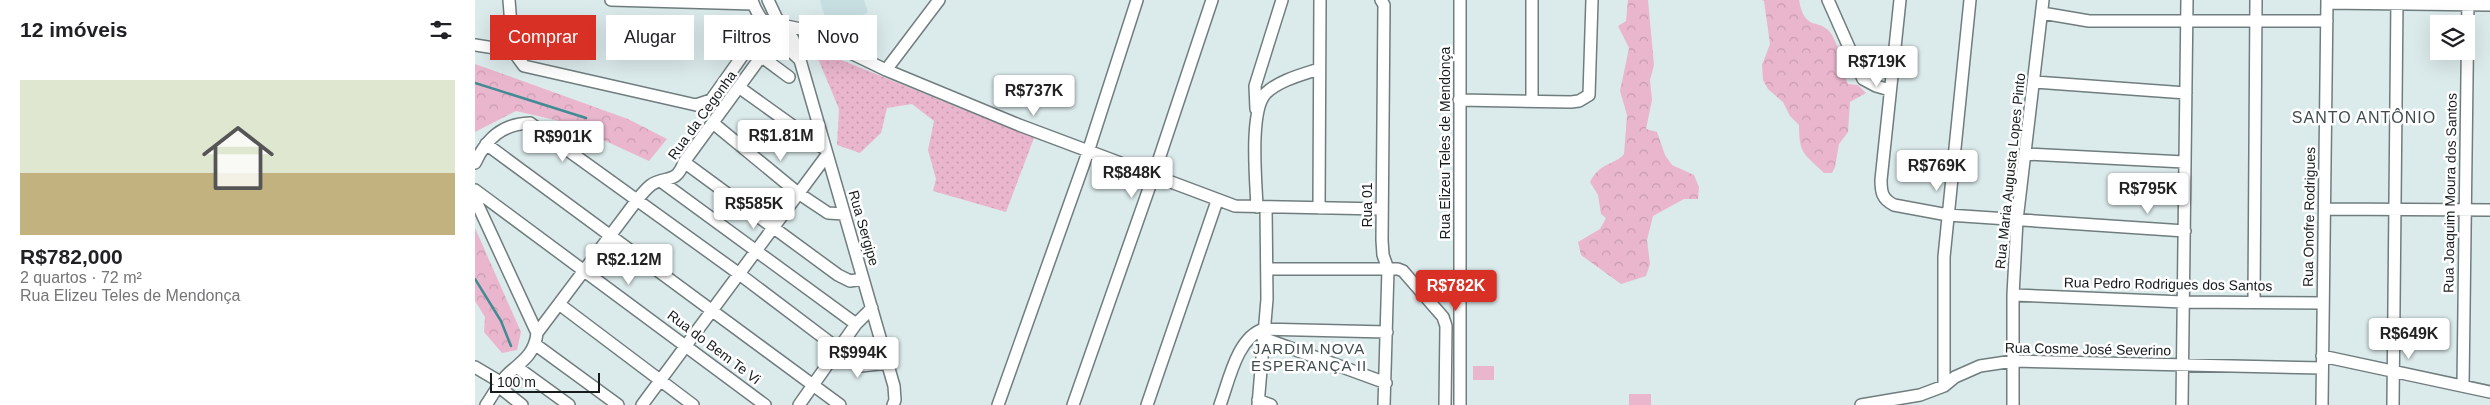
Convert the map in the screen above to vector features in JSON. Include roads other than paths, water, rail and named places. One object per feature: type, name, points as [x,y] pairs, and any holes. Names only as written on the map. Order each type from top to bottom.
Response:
[{"type":"street","points":[[509,0],[510,15]]},
{"type":"street","points":[[611,0],[755,5]]},
{"type":"street","points":[[768,0],[776,15]]},
{"type":"street","points":[[886,70],[939,0]]},
{"type":"street","points":[[998,405],[1088,152],[1137,0]]},
{"type":"street","points":[[1073,405],[1213,0]]},
{"type":"street","points":[[1271,405],[1258,403],[1267,268],[1261,207],[1255,86],[1282,0]]},
{"type":"street","name":"Rua Elizeu Teles de Mendonça","points":[[1460,0],[1460,405]]},
{"type":"street","points":[[1532,0],[1532,100]]},
{"type":"street","points":[[1459,100],[1571,102],[1579,101],[1589,95],[1592,0]]},
{"type":"street","points":[[1900,0],[1881,180],[1881,193],[1886,201],[1894,205],[1948,215],[2185,231]]},
{"type":"street","points":[[1944,386],[1943,257],[1970,0]]},
{"type":"street","name":"Rua Maria Augusta Lopes Pinto","points":[[2013,405],[2013,295],[2017,220],[2035,82],[2043,0]]},
{"type":"street","points":[[2183,405],[2187,0]]},
{"type":"street","points":[[2253,301],[2257,0]]},
{"type":"street","points":[[1829,1],[1863,79],[1876,86],[1890,90]]},
{"type":"street","points":[[2327,1],[2468,2],[2490,5]]},
{"type":"street","name":"Rua Onofre Rodrigues","points":[[2322,405],[2327,1]]},
{"type":"street","points":[[1319,2],[1319,208]]},
{"type":"street","name":"Rua 01","points":[[1382,2],[1383,255],[1388,269],[1384,405]]},
{"type":"street","points":[[2393,405],[2397,2]]},
{"type":"street","name":"Rua Joaquim Moura dos Santos","points":[[2463,386],[2468,2]]},
{"type":"street","points":[[2042,14],[2089,20],[2327,21]]},
{"type":"street","points":[[475,45],[490,47]]},
{"type":"street","name":"Rua Sergipe","points":[[789,49],[800,60],[845,214],[894,386],[895,400],[893,405]]},
{"type":"street","points":[[519,60],[523,66],[541,72],[696,106],[711,100],[739,60]]},
{"type":"street","name":"Rua da Cegonha","points":[[537,333],[637,200],[651,185],[663,182],[677,175],[684,162],[760,60]]},
{"type":"street","points":[[766,60],[789,77]]},
{"type":"street","points":[[865,60],[1088,152],[1217,201],[1235,206],[1382,209]]},
{"type":"street","points":[[1256,114],[1264,94],[1276,85],[1319,69]]},
{"type":"street","points":[[2035,82],[2186,93]]},
{"type":"street","points":[[642,405],[826,152],[740,88]]},
{"type":"street","points":[[475,163],[486,144],[502,130],[514,124],[530,123],[739,273],[861,366],[888,363]]},
{"type":"street","points":[[713,124],[798,193],[828,213],[845,214]]},
{"type":"street","points":[[486,144],[611,234],[840,405]]},
{"type":"street","points":[[2025,154],[2184,162]]},
{"type":"street","points":[[684,162],[838,275],[850,281],[863,279]]},
{"type":"street","points":[[663,182],[856,324]]},
{"type":"street","name":"Rua do Bem Te Vi","points":[[475,190],[687,345],[765,405]]},
{"type":"street","points":[[475,199],[537,333],[536,345],[518,368],[508,373],[486,405]]},
{"type":"street","points":[[1147,405],[1217,201]]},
{"type":"street","points":[[2325,209],[2490,210]]},
{"type":"street","points":[[1267,268],[1397,268],[1409,275],[1443,317],[1446,326],[1445,405]]},
{"type":"street","name":"Rua Pedro Rodrigues dos Santos","points":[[2013,295],[2183,302],[2323,303]]},
{"type":"street","points":[[559,304],[693,405]]},
{"type":"street","points":[[799,405],[856,324],[871,308]]},
{"type":"street","points":[[1220,405],[1236,360],[1248,339],[1256,331],[1386,383]]},
{"type":"street","points":[[1264,333],[1387,332]]},
{"type":"street","points":[[536,345],[618,405]]},
{"type":"street","points":[[2322,356],[2490,392]]},
{"type":"street","name":"Rua Cosme José Severino","points":[[1861,405],[1920,395],[1944,386],[1955,377],[1980,366],[2013,360],[2322,368]]},
{"type":"street","points":[[475,368],[501,383],[503,390],[522,405]]},
{"type":"street","points":[[518,368],[569,405]]},
{"type":"waterway","points":[[475,83],[586,118]]},
{"type":"waterway","points":[[475,279],[501,321],[511,346]]},
{"type":"district","name":"SANTO ANTÔNIO","points":[[2364,117]]},
{"type":"district","name":"JARDIM NOVA ESPERANÇA II","points":[[1309,356]]}]
